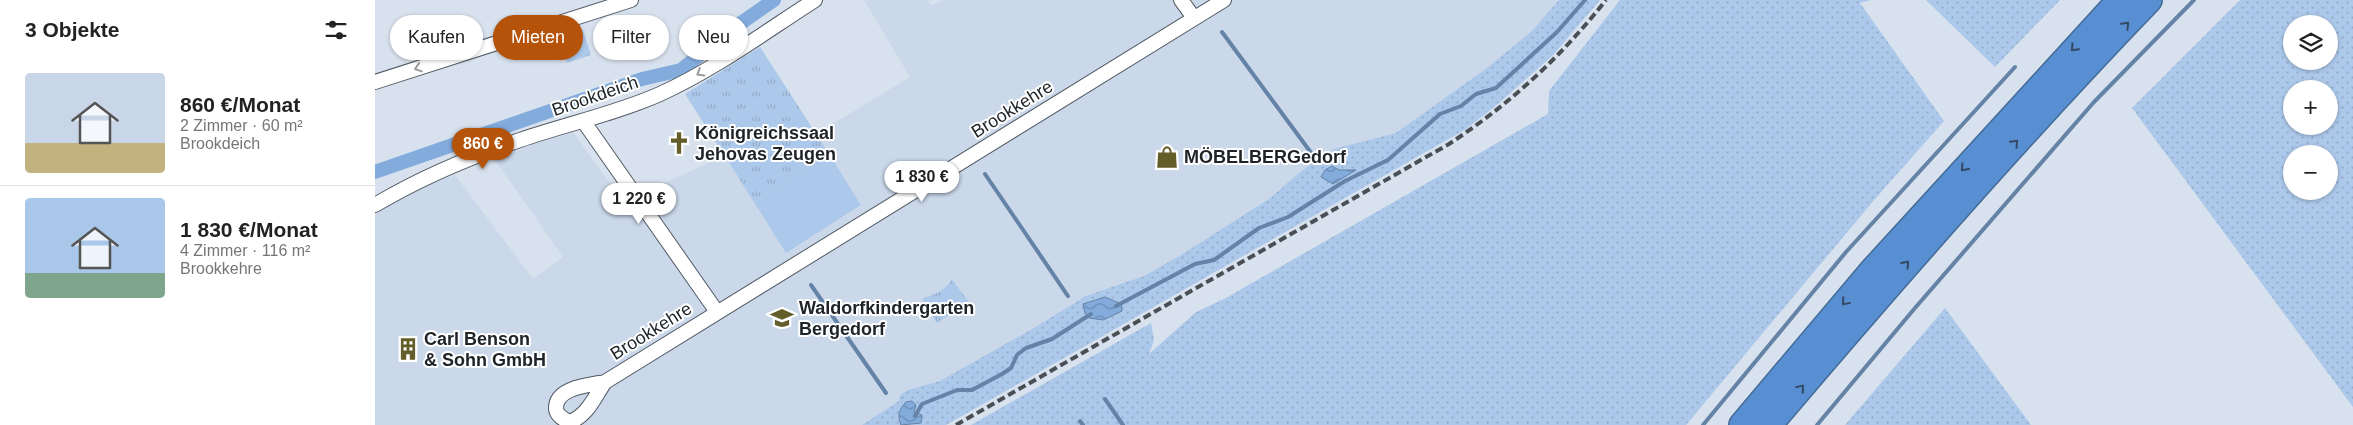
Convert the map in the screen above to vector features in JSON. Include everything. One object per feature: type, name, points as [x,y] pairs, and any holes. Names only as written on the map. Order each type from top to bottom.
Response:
[{"type":"highway","points":[[1742,425],[1872,270],[2120,0]]},
{"type":"highway","points":[[1769,425],[1889,284],[2149,0]]},
{"type":"street","points":[[375,82],[631,0]]},
{"type":"street","name":"Brookdeich","points":[[375,205],[405,188],[520,140],[584,122],[659,94],[693,77],[815,0]]},
{"type":"street","points":[[1181,0],[1194,18]]},
{"type":"street","name":"Brookkehre","points":[[605,382],[1224,0]]},
{"type":"street","name":"Brookkehre","points":[[584,122],[717,312]]},
{"type":"shaded area","points":[[864,0],[928,0],[931,5],[946,0],[1600,0],[1553,55],[1499,103],[1466,129],[946,425],[375,425],[375,212],[416,189],[455,175],[533,279],[563,257],[495,160],[531,145],[573,132],[623,202],[724,156],[788,251],[861,205],[816,134],[910,77]]},
{"type":"green space","points":[[1559,0],[1600,0],[1553,55],[1499,103],[1466,129],[946,425],[862,425],[899,401],[900,395],[908,390],[940,381],[1086,296],[1144,276],[1181,255],[1269,199],[1304,169],[1334,149],[1396,133],[1487,68],[1532,31]]},
{"type":"green space","points":[[1620,0],[1871,0],[1860,3],[1944,121],[1875,199],[1686,425],[971,425],[1151,323],[1154,340],[1149,354],[1196,312],[1224,299],[1548,114],[1549,91]]},
{"type":"green space","points":[[1926,0],[2060,0],[1995,67]]},
{"type":"green space","points":[[2240,0],[2353,0],[2353,407],[2132,108]]},
{"type":"green space","points":[[583,30],[591,55],[583,58]]},
{"type":"green space","points":[[760,47],[829,154],[754,202],[685,94],[739,60],[748,60],[748,55]]},
{"type":"green space","points":[[829,154],[861,205],[786,253],[754,202]]},
{"type":"green space","points":[[952,280],[969,302],[937,323],[923,303],[923,298],[939,292]]},
{"type":"green space","points":[[1945,308],[2031,425],[1845,425]]},
{"type":"water","points":[[1332,166],[1339,170],[1356,170],[1333,184],[1321,177],[1325,170]]},
{"type":"water","points":[[1105,297],[1121,304],[1122,311],[1103,320],[1089,318],[1085,313],[1083,304]]},
{"type":"water","points":[[912,401],[916,405],[914,412],[922,415],[921,423],[901,425],[899,419],[900,410],[906,402]]},
{"type":"waterway","points":[[375,172],[642,79],[681,70],[728,32],[774,0]]},
{"type":"waterway","points":[[1116,306],[1195,264],[1214,260],[1259,228],[1288,217],[1345,181],[1388,160],[1440,114],[1461,106],[1476,94],[1496,88],[1557,32],[1585,0]]},
{"type":"waterway","points":[[1817,425],[1915,308],[2094,102],[2194,0]]},
{"type":"waterway","points":[[1222,32],[1312,154]]},
{"type":"waterway","points":[[1703,425],[1846,252],[2015,67]]},
{"type":"waterway","points":[[985,174],[1068,296]]},
{"type":"waterway","points":[[811,285],[886,393]]},
{"type":"waterway","points":[[915,416],[922,404],[957,390],[972,390],[1002,374],[1011,368],[1017,355],[1026,348],[1052,339],[1091,314]]},
{"type":"waterway","points":[[1105,399],[1123,425]]},
{"type":"waterway","points":[[1080,421],[1083,425]]},
{"type":"railway","points":[[956,425],[1449,144],[1514,96],[1553,60],[1606,0]]},
{"type":"place","name":"Königreichssaal Jehovas Zeugen","points":[[679,143]]},
{"type":"place","name":"MÖBELBERGedorf","points":[[1167,157]]},
{"type":"place","name":"Waldorfkindergarten Bergedorf","points":[[782,318]]},
{"type":"place","name":"Carl Benson & Sohn GmbH","points":[[408,349]]}]
